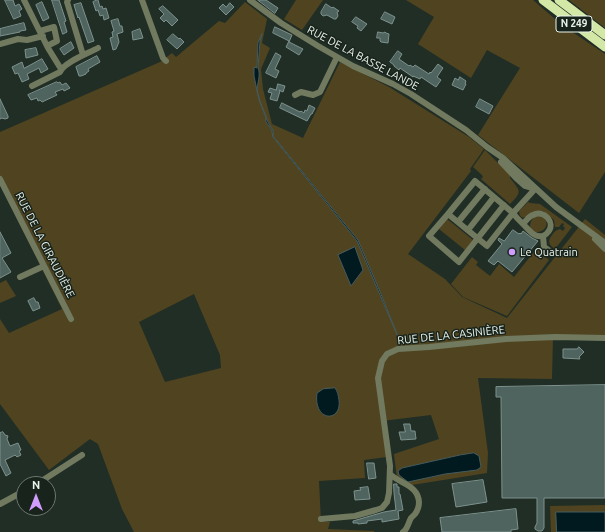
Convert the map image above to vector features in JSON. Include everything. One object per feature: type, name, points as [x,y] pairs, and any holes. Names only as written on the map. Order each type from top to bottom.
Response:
[{"type":"highway","name":"N 249","points":[[543,0],[605,47]]},
{"type":"highway","name":"N 249","points":[[558,0],[605,35]]},
{"type":"street","points":[[24,0],[47,46],[61,69]]},
{"type":"street","points":[[68,0],[67,2],[83,55]]},
{"type":"street","points":[[142,0],[163,58],[166,61]]},
{"type":"street","name":"RUE DE LA BASSE LANDE","points":[[250,0],[281,23],[337,57],[353,66],[394,84],[466,130],[487,147],[489,151],[525,186],[535,189],[556,207],[605,243]]},
{"type":"street","points":[[0,44],[18,39],[27,40],[54,27],[57,41],[47,46]]},
{"type":"street","points":[[32,86],[60,72],[61,69],[68,63],[98,48]]},
{"type":"street","points":[[295,96],[301,92],[313,95],[320,92],[337,57]]},
{"type":"street","name":"RUE DE LA GIRAUDIÈRE","points":[[0,179],[72,319]]},
{"type":"street","points":[[504,205],[459,262],[429,236],[475,181],[485,189],[494,197],[504,205],[513,213],[517,218],[523,224],[534,235],[539,237],[543,236],[548,232],[551,225],[549,218],[544,214],[538,213],[532,215],[523,224]]},
{"type":"street","points":[[458,222],[485,189]]},
{"type":"street","points":[[448,214],[487,246],[513,213],[535,189]]},
{"type":"street","points":[[468,230],[494,197]]},
{"type":"street","name":"RUE DE LA BASSE LANDE","points":[[584,228],[605,249]]},
{"type":"street","points":[[543,236],[544,247],[551,252]]},
{"type":"street","points":[[20,277],[44,266]]},
{"type":"street","name":"RUE DE LA CASINIÈRE","points":[[321,519],[355,516],[382,508],[387,502],[390,474],[389,458],[378,378],[382,361],[387,354],[398,349],[506,339],[555,337],[605,338]]},
{"type":"street","points":[[49,476],[82,455]]},
{"type":"street","points":[[390,474],[395,479],[410,486],[416,492],[418,497],[419,503],[416,514],[411,519],[406,530],[403,532]]},
{"type":"street","points":[[0,504],[16,495]]},
{"type":"shaded area","points":[[296,0],[323,0],[302,30],[284,19]]},
{"type":"shaded area","points":[[406,0],[533,0],[562,25],[605,54],[605,172],[579,213],[478,135],[520,68],[487,50],[471,78],[418,44],[434,17]]},
{"type":"shaded area","points":[[569,0],[605,0],[605,28]]},
{"type":"shaded area","points":[[245,2],[267,19],[262,43],[270,48],[261,69],[263,89],[272,124],[303,138],[340,62],[389,87],[469,137],[484,149],[470,169],[471,171],[408,254],[445,279],[462,297],[507,318],[585,219],[605,235],[605,336],[553,336],[552,379],[478,378],[488,453],[487,473],[412,485],[397,478],[394,454],[439,439],[431,415],[382,421],[387,457],[364,460],[365,478],[319,481],[321,522],[330,522],[328,529],[374,532],[134,532],[122,509],[98,444],[90,439],[49,470],[0,404],[0,319],[9,333],[62,309],[0,185],[0,132],[160,62],[172,53],[176,57],[219,21],[225,23]],"holes":[[[194,294],[220,355],[221,368],[165,382],[139,322]],[[474,453],[445,474],[429,478],[402,468]]]},
{"type":"shaded area","points":[[485,150],[510,175],[510,178],[519,191],[517,196],[510,204],[481,179],[483,177],[482,175],[473,167]]},
{"type":"shaded area","points":[[528,202],[540,204],[572,227],[555,249],[551,246],[549,241],[556,231],[560,229],[563,231],[565,228],[563,226],[564,224],[562,223],[559,227],[555,227],[554,220],[543,211],[532,212],[524,218],[522,217],[519,211]]},
{"type":"shaded area","points":[[537,216],[545,219],[546,225],[545,228],[539,232],[534,232],[530,227],[530,223]]},
{"type":"shaded area","points":[[447,219],[473,240],[465,250],[439,229]]},
{"type":"shaded area","points":[[537,248],[549,260],[507,316],[463,297],[451,284],[472,257],[478,262],[476,265],[490,276],[499,264],[514,277]]},
{"type":"shaded area","points":[[6,280],[16,296],[0,303],[0,283]]},
{"type":"shaded area","points":[[605,505],[605,532],[551,532],[550,506]]},
{"type":"water","points":[[262,34],[260,41],[257,91],[254,67],[257,68],[258,43]]},
{"type":"water","points":[[266,118],[273,130],[273,136],[358,240],[401,344],[357,241],[273,137],[272,130],[266,122]]},
{"type":"water","points":[[355,247],[363,270],[351,286],[338,255]]},
{"type":"water","points":[[335,388],[338,395],[339,407],[336,413],[332,416],[328,416],[319,410],[317,393],[323,389]]},
{"type":"water","points":[[474,453],[479,456],[481,467],[477,470],[445,474],[408,482],[399,475],[398,471],[402,468]]},
{"type":"water","points":[[556,512],[605,512],[605,532],[557,532]]},
{"type":"building","points":[[5,0],[13,0],[15,6],[19,4],[22,9],[19,11],[21,16],[14,19]]},
{"type":"building","points":[[52,0],[59,0],[66,21],[64,22],[67,32],[63,34]]},
{"type":"building","points":[[98,0],[100,7],[102,6],[103,9],[106,8],[109,18],[104,20],[103,15],[100,16],[98,10],[96,11],[93,2]]},
{"type":"building","points":[[258,0],[266,0],[278,8],[275,13]]},
{"type":"building","points":[[42,2],[49,18],[43,21],[36,5]]},
{"type":"building","points":[[81,3],[94,41],[88,43],[74,5]]},
{"type":"building","points":[[230,3],[234,7],[226,15],[219,8],[223,4],[226,7]]},
{"type":"building","points":[[326,4],[339,11],[337,12],[338,16],[336,19],[327,15],[323,16],[321,14]]},
{"type":"building","points":[[163,6],[178,20],[172,26],[166,20],[164,22],[160,18],[164,14],[159,9]]},
{"type":"building","points":[[385,12],[395,17],[392,24],[381,19]]},
{"type":"building","points":[[356,17],[367,24],[361,31],[357,28],[358,26],[352,22]]},
{"type":"building","points":[[118,19],[120,26],[122,26],[123,32],[117,34],[119,42],[116,49],[113,50],[110,38],[113,37],[112,32],[114,31],[111,21]]},
{"type":"building","points":[[24,23],[26,30],[0,36],[0,29]]},
{"type":"building","points":[[275,27],[292,35],[289,42],[303,49],[299,55],[286,47],[289,41],[273,33]]},
{"type":"building","points":[[140,29],[143,38],[133,40],[132,32]]},
{"type":"building","points":[[378,32],[385,32],[389,34],[388,43],[381,42],[380,38],[377,38]]},
{"type":"building","points":[[173,34],[184,42],[177,49],[167,40]]},
{"type":"building","points":[[71,42],[74,48],[64,55],[60,49]]},
{"type":"building","points":[[36,48],[38,55],[26,58],[25,50]]},
{"type":"building","points":[[398,51],[402,54],[399,59],[409,66],[410,65],[413,67],[415,65],[429,74],[438,64],[443,68],[437,77],[441,80],[436,87],[421,77],[420,79],[413,77],[400,68],[399,70],[394,66],[390,62]]},
{"type":"building","points":[[276,53],[281,56],[275,69],[279,71],[276,78],[266,73]]},
{"type":"building","points":[[97,56],[100,62],[88,69],[89,71],[86,74],[79,76],[76,67]]},
{"type":"building","points":[[42,59],[48,69],[41,73],[39,68],[27,74],[29,79],[22,82],[18,73],[15,74],[12,67],[22,62],[24,68]]},
{"type":"building","points":[[460,77],[466,81],[463,90],[452,85],[455,78],[458,80]]},
{"type":"building","points":[[60,82],[62,85],[66,83],[70,88],[64,91],[63,89],[55,92],[57,95],[42,102],[40,100],[38,101],[37,98],[31,100],[28,95]]},
{"type":"building","points":[[278,84],[285,86],[283,92],[279,90],[277,101],[270,99],[272,93],[268,92],[270,88],[276,90]]},
{"type":"building","points":[[0,99],[8,116],[8,118],[5,119],[0,119]]},
{"type":"building","points":[[480,99],[493,106],[489,114],[476,107]]},
{"type":"building","points":[[282,103],[304,113],[305,110],[307,111],[309,105],[315,108],[307,121],[280,108]]},
{"type":"building","name":"Le Quatrain","points":[[513,230],[519,234],[523,231],[538,241],[512,272],[498,261],[494,265],[488,261],[502,244],[498,240],[499,238],[504,241]]},
{"type":"building","points":[[0,232],[11,253],[2,258],[11,272],[0,278]]},
{"type":"building","points":[[34,298],[36,302],[38,302],[40,308],[33,311],[28,301]]},
{"type":"building","points":[[579,347],[584,352],[579,357],[580,359],[563,358],[563,349],[577,349]]},
{"type":"building","points":[[605,385],[605,498],[544,498],[544,528],[542,531],[538,531],[535,529],[537,523],[537,498],[502,498],[501,397],[496,397],[496,387]]},
{"type":"building","points":[[404,424],[410,424],[411,431],[415,431],[416,439],[401,440],[399,432],[405,432]]},
{"type":"building","points":[[3,432],[8,436],[7,439],[10,446],[18,443],[21,450],[19,451],[21,455],[17,457],[15,455],[5,460],[11,473],[6,476],[0,464],[0,433]]},
{"type":"building","points":[[367,463],[374,463],[376,478],[369,479]]},
{"type":"building","points":[[483,480],[487,502],[456,507],[452,484]]},
{"type":"building","points":[[394,484],[397,484],[397,487],[399,487],[403,510],[398,511],[399,519],[382,522],[382,519],[367,521],[367,523],[353,523],[353,521],[396,510]]},
{"type":"building","points":[[368,487],[370,499],[355,500],[354,491],[361,490],[360,488]]},
{"type":"building","points":[[516,509],[518,529],[511,530],[511,532],[442,532],[440,518]]},
{"type":"place","name":"Le Quatrain","points":[[512,252]]}]
